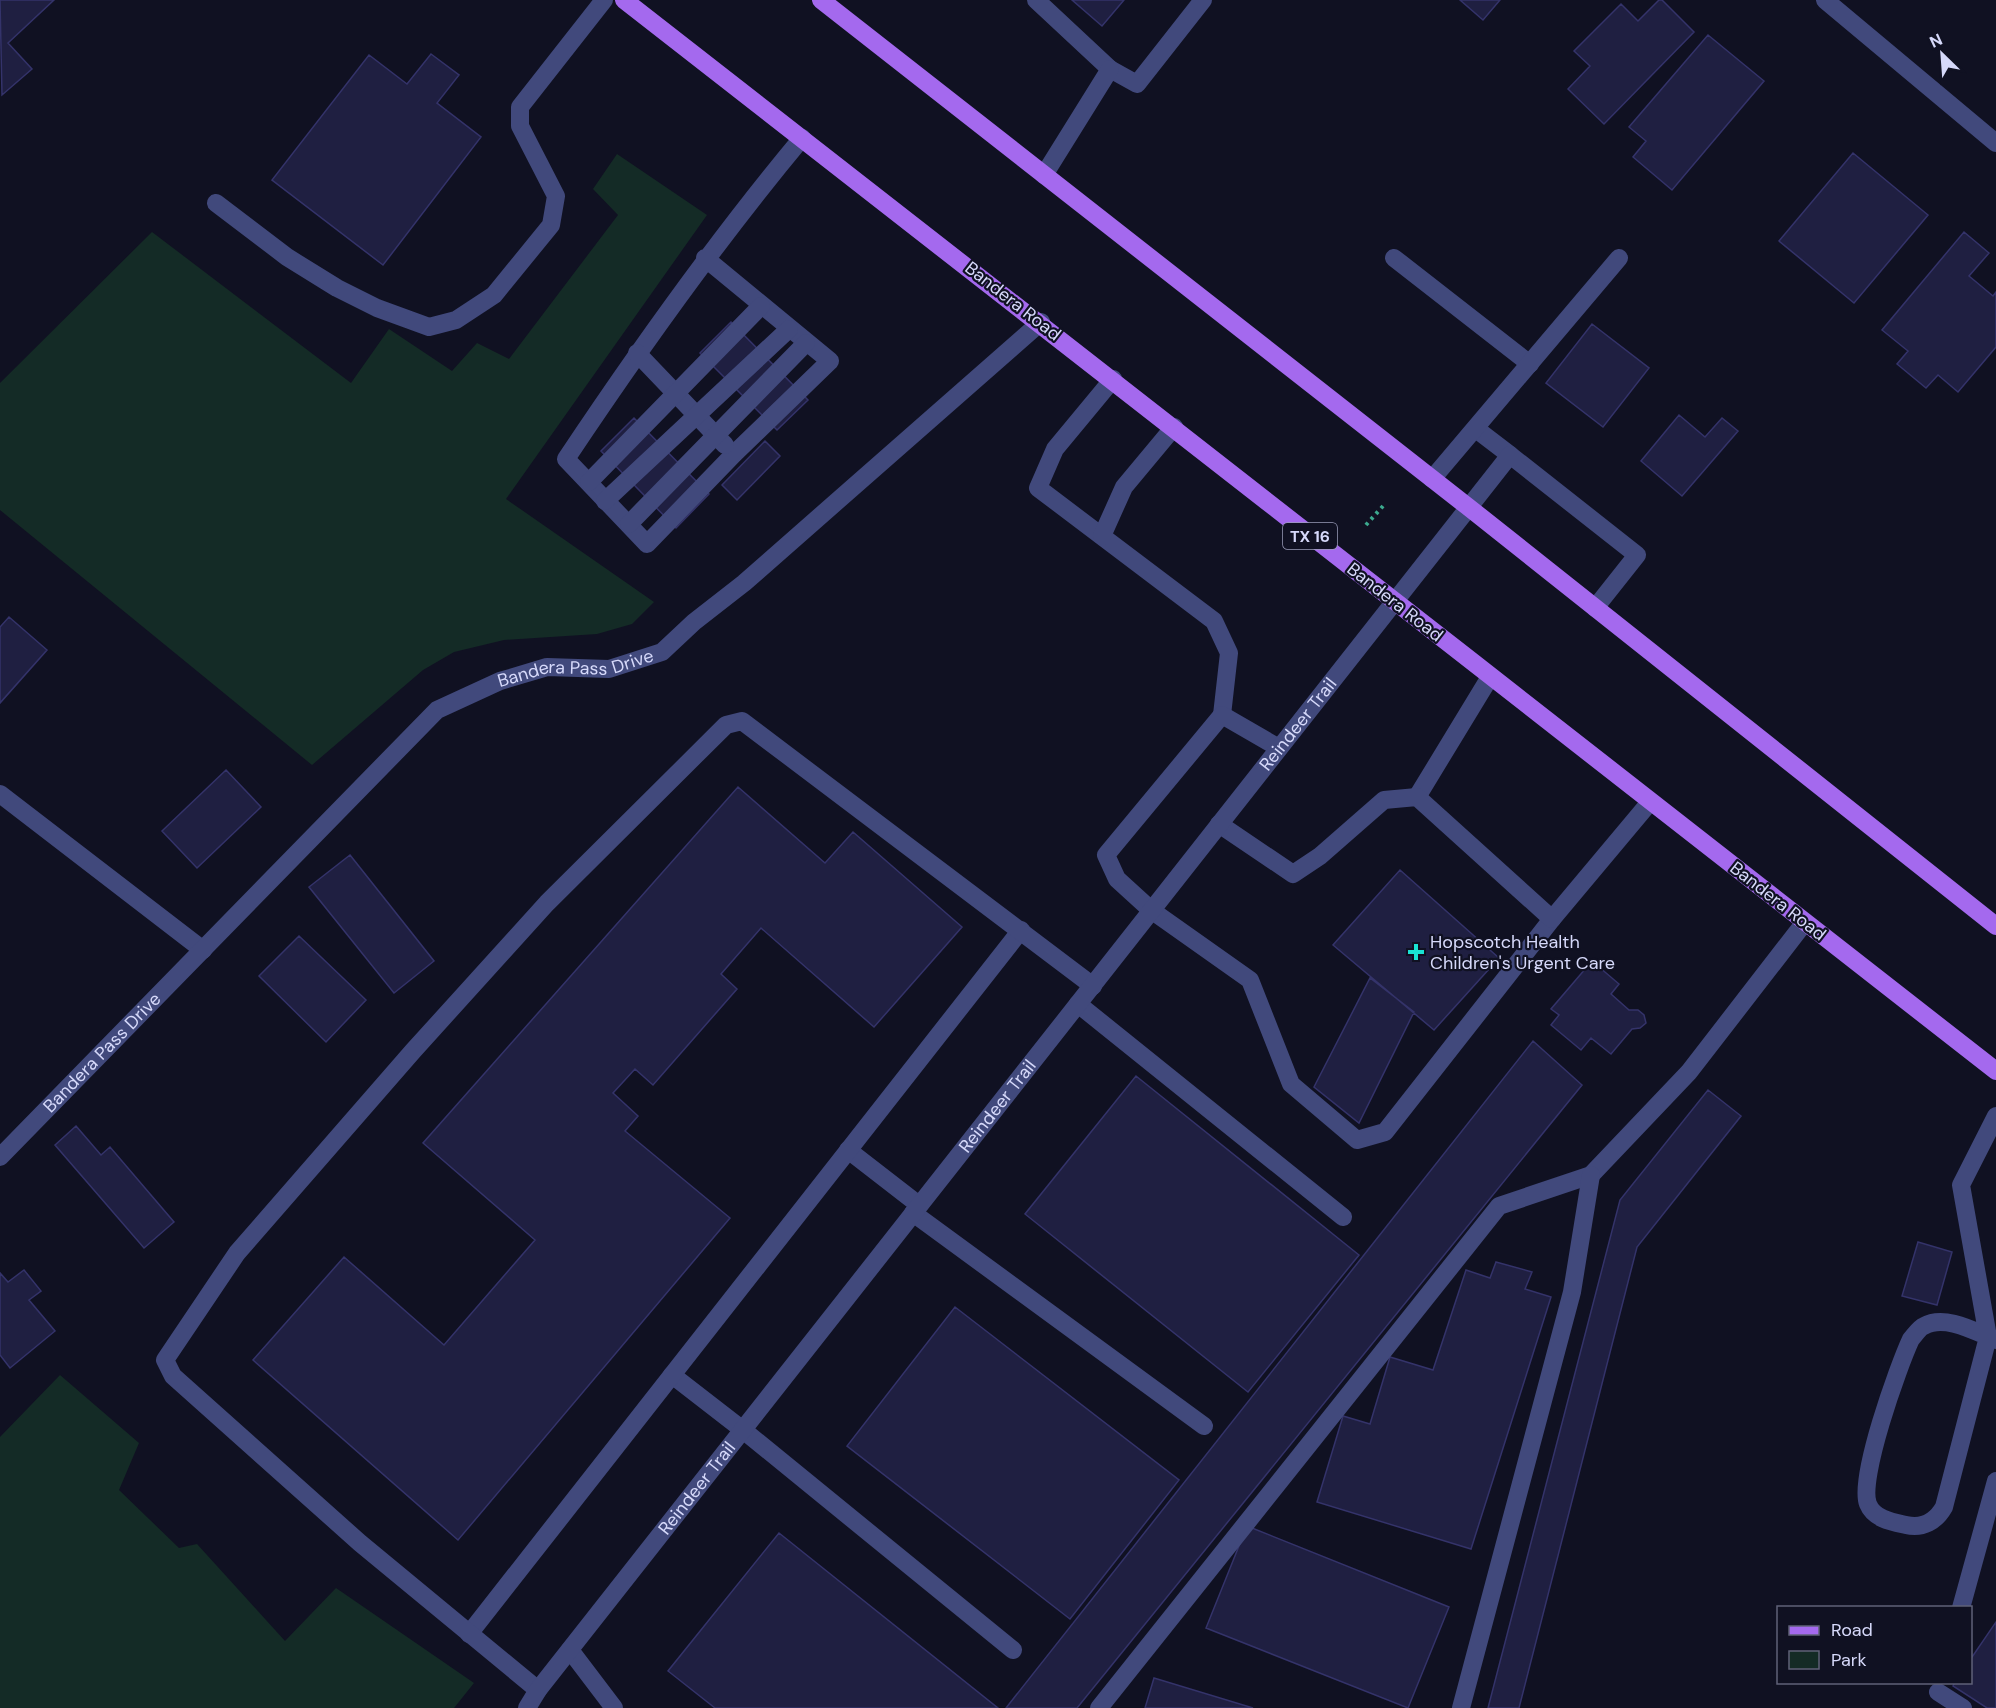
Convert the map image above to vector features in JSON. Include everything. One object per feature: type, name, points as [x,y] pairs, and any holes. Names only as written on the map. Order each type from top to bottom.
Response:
[{"type":"main road","name":"Bandera Road","points":[[624,0],[1041,322],[1393,602],[1996,1071]]},
{"type":"main road","points":[[821,0],[1432,479],[1996,926]]},
{"type":"street","points":[[216,202],[287,257],[337,288],[377,308],[429,327],[456,320],[494,295],[551,225],[556,196],[520,126],[519,107],[604,0]]},
{"type":"street","points":[[1036,0],[1110,69],[1137,84],[1203,0]]},
{"type":"street","points":[[1828,1],[1996,143]]},
{"type":"street","points":[[1044,175],[1110,69]]},
{"type":"street","points":[[705,258],[830,362],[734,454],[647,544],[566,459],[637,353],[705,258],[802,138]]},
{"type":"street","points":[[1394,258],[1530,364]]},
{"type":"street","points":[[1432,479],[1619,258]]},
{"type":"street","points":[[589,482],[762,306]]},
{"type":"street","name":"Bandera Pass Drive","points":[[0,1157],[437,710],[500,681],[547,667],[609,669],[662,652],[694,622],[744,583],[1041,322]]},
{"type":"street","points":[[605,501],[789,328]]},
{"type":"street","points":[[628,524],[717,437],[806,343]]},
{"type":"street","points":[[637,353],[734,454]]},
{"type":"street","points":[[1113,380],[1055,449],[1038,488],[1214,621],[1229,653],[1222,715],[1106,855],[1117,879],[1151,910],[1250,980],[1291,1084],[1358,1140],[1385,1132],[1416,1089],[1552,919],[1650,802]]},
{"type":"street","points":[[1102,537],[1124,487],[1174,427]]},
{"type":"street","points":[[1476,429],[1637,555],[1595,608]]},
{"type":"street","name":"Reindeer Trail","points":[[527,1708],[538,1690],[1510,455]]},
{"type":"street","points":[[1417,797],[1490,677]]},
{"type":"street","points":[[1222,715],[1279,748]]},
{"type":"street","points":[[538,1690],[360,1543],[173,1376],[165,1360],[237,1253],[547,903],[726,725],[742,721],[1093,986]]},
{"type":"street","points":[[0,794],[203,950]]},
{"type":"street","points":[[1219,824],[1293,874],[1320,856],[1384,800],[1417,797],[1552,919]]},
{"type":"street","points":[[1099,1708],[1499,1206],[1591,1175],[1689,1072],[1805,922]]},
{"type":"street","points":[[469,1634],[1021,930]]},
{"type":"street","points":[[1078,1004],[1343,1217]]},
{"type":"street","points":[[1992,1338],[1948,1322],[1924,1325],[1911,1339],[1865,1478],[1868,1504],[1875,1514],[1884,1520],[1920,1526],[1931,1523],[1940,1515],[1992,1338],[1961,1185],[1996,1116]]},
{"type":"street","points":[[848,1150],[916,1209],[1204,1426]]},
{"type":"street","points":[[1461,1708],[1572,1292],[1591,1175]]},
{"type":"street","points":[[672,1375],[743,1430],[1012,1650]]},
{"type":"street","points":[[1962,1606],[1996,1481]]},
{"type":"street","points":[[570,1650],[614,1708]]},
{"type":"street","points":[[1937,1694],[1963,1708]]},
{"type":"path","points":[[1366,525],[1383,506]]},
{"type":"green space","points":[[617,154],[707,215],[506,499],[654,602],[632,624],[597,634],[504,640],[454,652],[423,670],[312,765],[0,510],[0,383],[152,232],[351,383],[389,329],[452,371],[477,343],[509,359],[618,215],[593,189]]},
{"type":"green space","points":[[60,1375],[139,1443],[119,1490],[179,1548],[197,1544],[285,1641],[336,1588],[474,1683],[454,1708],[0,1708],[0,1437]]},
{"type":"building","points":[[0,0],[54,0],[8,43],[32,69],[2,95]]},
{"type":"building","points":[[1072,0],[1124,0],[1102,26]]},
{"type":"building","points":[[1460,0],[1500,0],[1483,20]]},
{"type":"building","points":[[1659,0],[1662,0],[1694,32],[1604,124],[1568,89],[1590,66],[1574,51],[1621,4],[1638,21]]},
{"type":"building","points":[[1708,35],[1764,81],[1672,190],[1633,157],[1646,141],[1629,127]]},
{"type":"building","points":[[431,54],[459,75],[437,103],[481,137],[383,265],[272,180],[369,55],[407,84]]},
{"type":"building","points":[[1853,153],[1928,215],[1854,303],[1779,241]]},
{"type":"building","points":[[1964,232],[1989,253],[1969,276],[1993,296],[1996,292],[1996,347],[1958,392],[1938,375],[1926,388],[1897,364],[1908,351],[1882,330]]},
{"type":"building","points":[[731,322],[808,400],[777,430],[700,353]]},
{"type":"building","points":[[1592,324],[1649,368],[1603,427],[1546,383]]},
{"type":"building","points":[[1679,415],[1705,437],[1722,418],[1738,431],[1682,496],[1641,461]]},
{"type":"building","points":[[634,418],[709,494],[676,528],[601,451]]},
{"type":"building","points":[[765,441],[780,456],[737,500],[722,485]]},
{"type":"building","points":[[9,617],[47,650],[0,703],[0,627]]},
{"type":"building","points":[[226,770],[261,807],[197,868],[162,831]]},
{"type":"building","points":[[738,787],[825,863],[853,832],[962,927],[874,1027],[761,928],[721,974],[737,989],[653,1085],[635,1069],[613,1093],[638,1116],[625,1131],[730,1218],[458,1540],[253,1360],[344,1257],[444,1345],[535,1240],[423,1143]]},
{"type":"building","points":[[350,855],[434,961],[394,993],[309,887]]},
{"type":"building","name":"Hopscotch Health Children's Urgent Care","points":[[1400,870],[1499,958],[1434,1030],[1333,945]]},
{"type":"building","points":[[299,936],[366,1000],[326,1042],[259,976]]},
{"type":"building","points":[[1592,961],[1619,984],[1611,994],[1629,1010],[1638,1010],[1644,1015],[1646,1023],[1640,1028],[1632,1029],[1611,1054],[1591,1038],[1581,1050],[1551,1025],[1559,1015],[1551,1009]]},
{"type":"building","points":[[1370,978],[1414,1012],[1359,1123],[1314,1087]]},
{"type":"building","points":[[1533,1041],[1582,1085],[1077,1708],[1006,1708]]},
{"type":"building","points":[[1136,1076],[1359,1255],[1248,1392],[1025,1214]]},
{"type":"building","points":[[1708,1090],[1741,1116],[1637,1247],[1519,1708],[1488,1708],[1620,1200]]},
{"type":"building","points":[[76,1126],[101,1155],[110,1147],[174,1222],[144,1248],[55,1145]]},
{"type":"building","points":[[1918,1242],[1952,1252],[1937,1305],[1902,1296]]},
{"type":"building","points":[[1496,1262],[1532,1272],[1525,1289],[1551,1297],[1471,1549],[1317,1502],[1343,1416],[1370,1424],[1390,1357],[1433,1370],[1466,1270],[1490,1278]]},
{"type":"building","points":[[24,1270],[41,1291],[29,1300],[55,1331],[10,1368],[0,1355],[0,1273],[8,1282]]},
{"type":"building","points":[[955,1307],[1179,1480],[1070,1619],[847,1446]]},
{"type":"building","points":[[1247,1526],[1449,1607],[1408,1708],[1206,1628]]},
{"type":"building","points":[[779,1533],[998,1708],[715,1708],[668,1671]]},
{"type":"building","points":[[1996,1622],[1996,1708],[1987,1708],[1953,1686],[1954,1684],[1972,1684],[1972,1657]]},
{"type":"building","points":[[1154,1678],[1253,1708],[1145,1708]]},
{"type":"place","name":"Hopscotch Health Children's Urgent Care","points":[[1416,952]]}]
